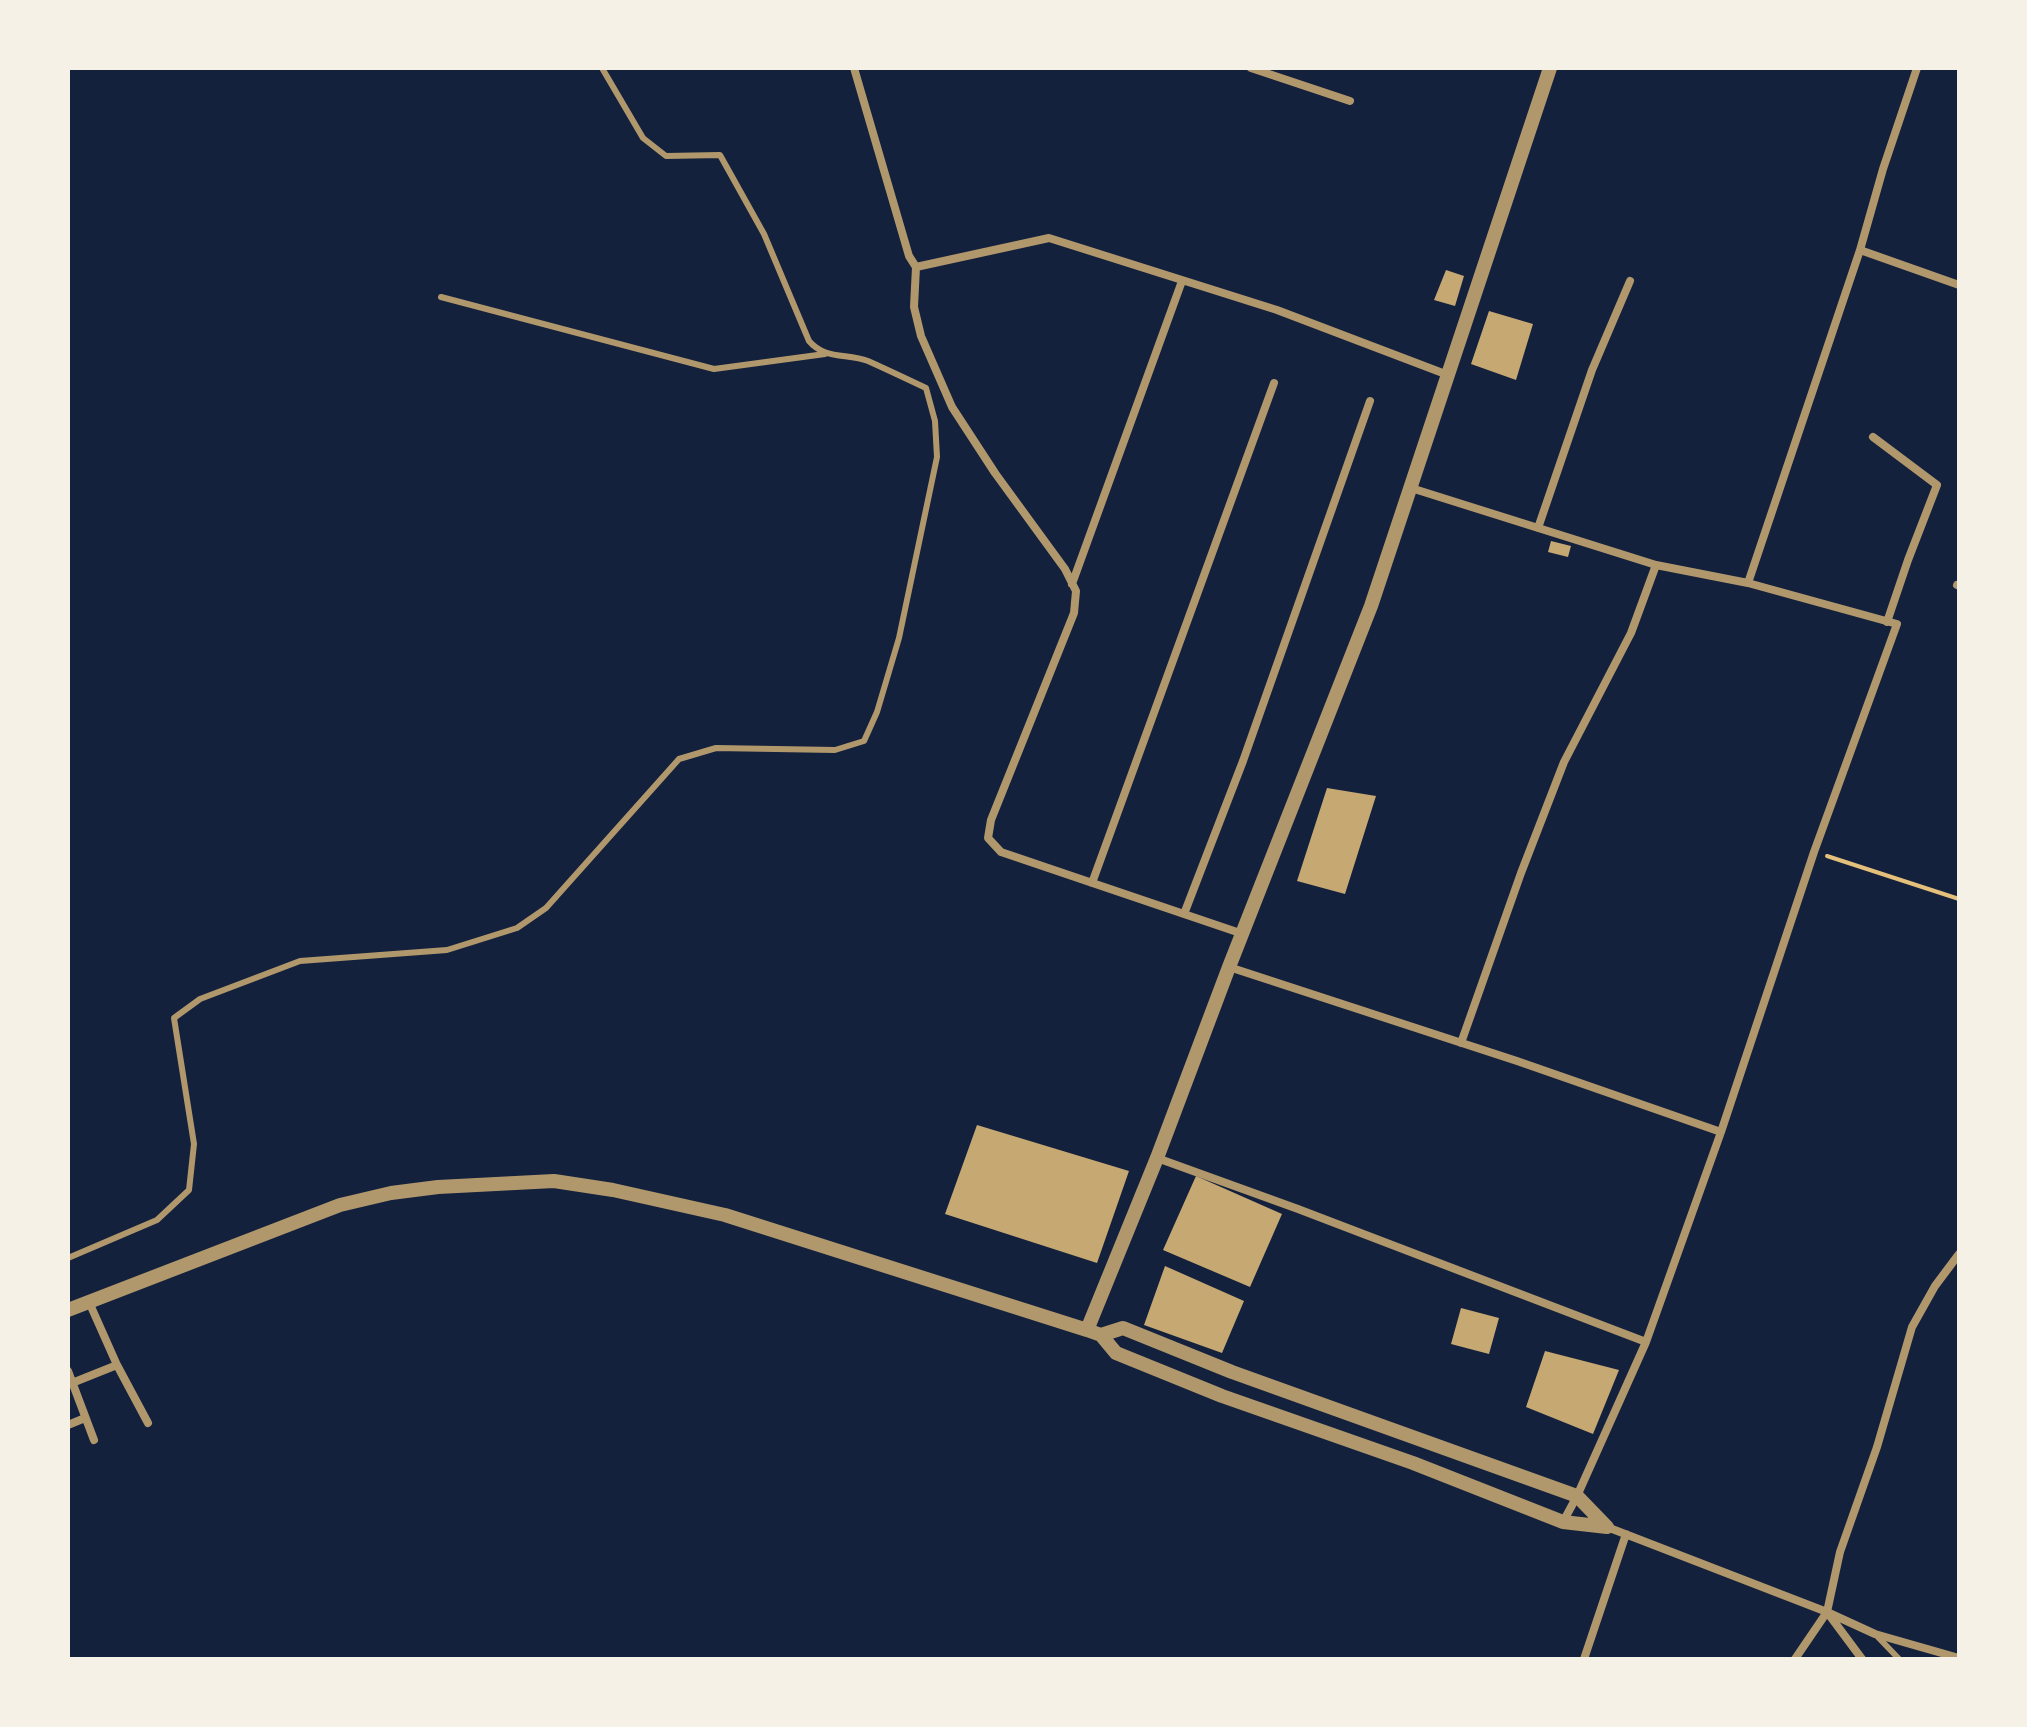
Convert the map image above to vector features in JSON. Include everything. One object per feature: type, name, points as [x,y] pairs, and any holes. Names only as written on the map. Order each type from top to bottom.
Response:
[{"type":"street","points":[[854,68],[909,256],[916,267],[914,307],[921,336],[952,407],[995,473],[1065,569],[1076,591],[1074,613],[991,820],[988,838],[1001,852],[1243,934]]},
{"type":"street","points":[[1251,68],[1271,71],[1350,101]]},
{"type":"street","points":[[1094,1332],[1229,967],[1371,606],[1550,68]]},
{"type":"street","points":[[1748,583],[1860,250],[1917,68]]},
{"type":"street","points":[[916,267],[1049,238],[1277,310],[1448,375]]},
{"type":"street","points":[[1860,250],[1959,285]]},
{"type":"street","points":[[1072,584],[1182,281]]},
{"type":"street","points":[[1538,528],[1592,370],[1630,281]]},
{"type":"street","points":[[1092,883],[1274,383]]},
{"type":"street","points":[[1184,914],[1243,761],[1370,401]]},
{"type":"street","points":[[1873,437],[1937,485],[1887,622]]},
{"type":"street","points":[[1411,488],[1656,565],[1748,583],[1897,624],[1814,852],[1721,1132],[1646,1342],[1563,1522]]},
{"type":"street","points":[[1461,1043],[1564,762],[1631,633],[1656,565]]},
{"type":"street","points":[[1229,967],[1517,1061],[1721,1132]]},
{"type":"street","points":[[1157,1158],[1310,1213],[1646,1342]]},
{"type":"street","points":[[68,1310],[340,1205],[391,1193],[438,1187],[554,1181],[613,1190],[725,1215],[1094,1332],[1123,1328],[1232,1372],[1577,1496],[1607,1527]]},
{"type":"street","points":[[1795,1659],[1827,1612],[1840,1552],[1877,1447],[1912,1327],[1935,1286],[1959,1254]]},
{"type":"street","points":[[89,1302],[117,1365],[148,1423]]},
{"type":"street","points":[[1094,1332],[1116,1353],[1222,1396],[1413,1463],[1563,1522],[1607,1527],[1827,1612],[1875,1634],[1959,1658]]},
{"type":"street","points":[[72,1383],[117,1365]]},
{"type":"street","points":[[68,1371],[94,1440]]},
{"type":"street","points":[[1222,1396],[1232,1372]]},
{"type":"street","points":[[68,1425],[85,1418]]},
{"type":"street","points":[[1413,1463],[1421,1440]]},
{"type":"street","points":[[1584,1659],[1626,1534]]},
{"type":"street","points":[[1827,1612],[1862,1659]]},
{"type":"lane","points":[[602,68],[643,138],[666,156],[720,155],[764,234],[809,341],[825,354]]},
{"type":"lane","points":[[68,1258],[157,1220],[189,1190],[194,1144],[174,1018],[200,999],[300,961],[447,950],[517,928],[546,908],[679,759],[716,748],[835,750],[864,741],[877,712],[899,638],[937,457],[935,421],[926,388],[864,360],[825,354],[714,369],[441,297]]},
{"type":"lane","points":[[1875,1634],[1899,1659]]},
{"type":"path","points":[[1814,852],[1959,899]]},
{"type":"building","points":[[1446,270],[1464,276],[1455,306],[1434,300]]},
{"type":"building","points":[[1489,311],[1533,324],[1516,380],[1471,364]]},
{"type":"building","points":[[1551,541],[1571,546],[1568,557],[1548,552]]},
{"type":"building","points":[[1327,788],[1376,796],[1345,894],[1297,881]]},
{"type":"building","points":[[977,1125],[1129,1171],[1097,1263],[945,1214]]},
{"type":"building","points":[[1196,1176],[1282,1214],[1250,1287],[1163,1250]]},
{"type":"building","points":[[1165,1266],[1244,1301],[1222,1353],[1144,1325]]},
{"type":"building","points":[[1461,1308],[1499,1318],[1489,1354],[1451,1344]]},
{"type":"building","points":[[1545,1351],[1619,1370],[1593,1434],[1526,1407]]}]
